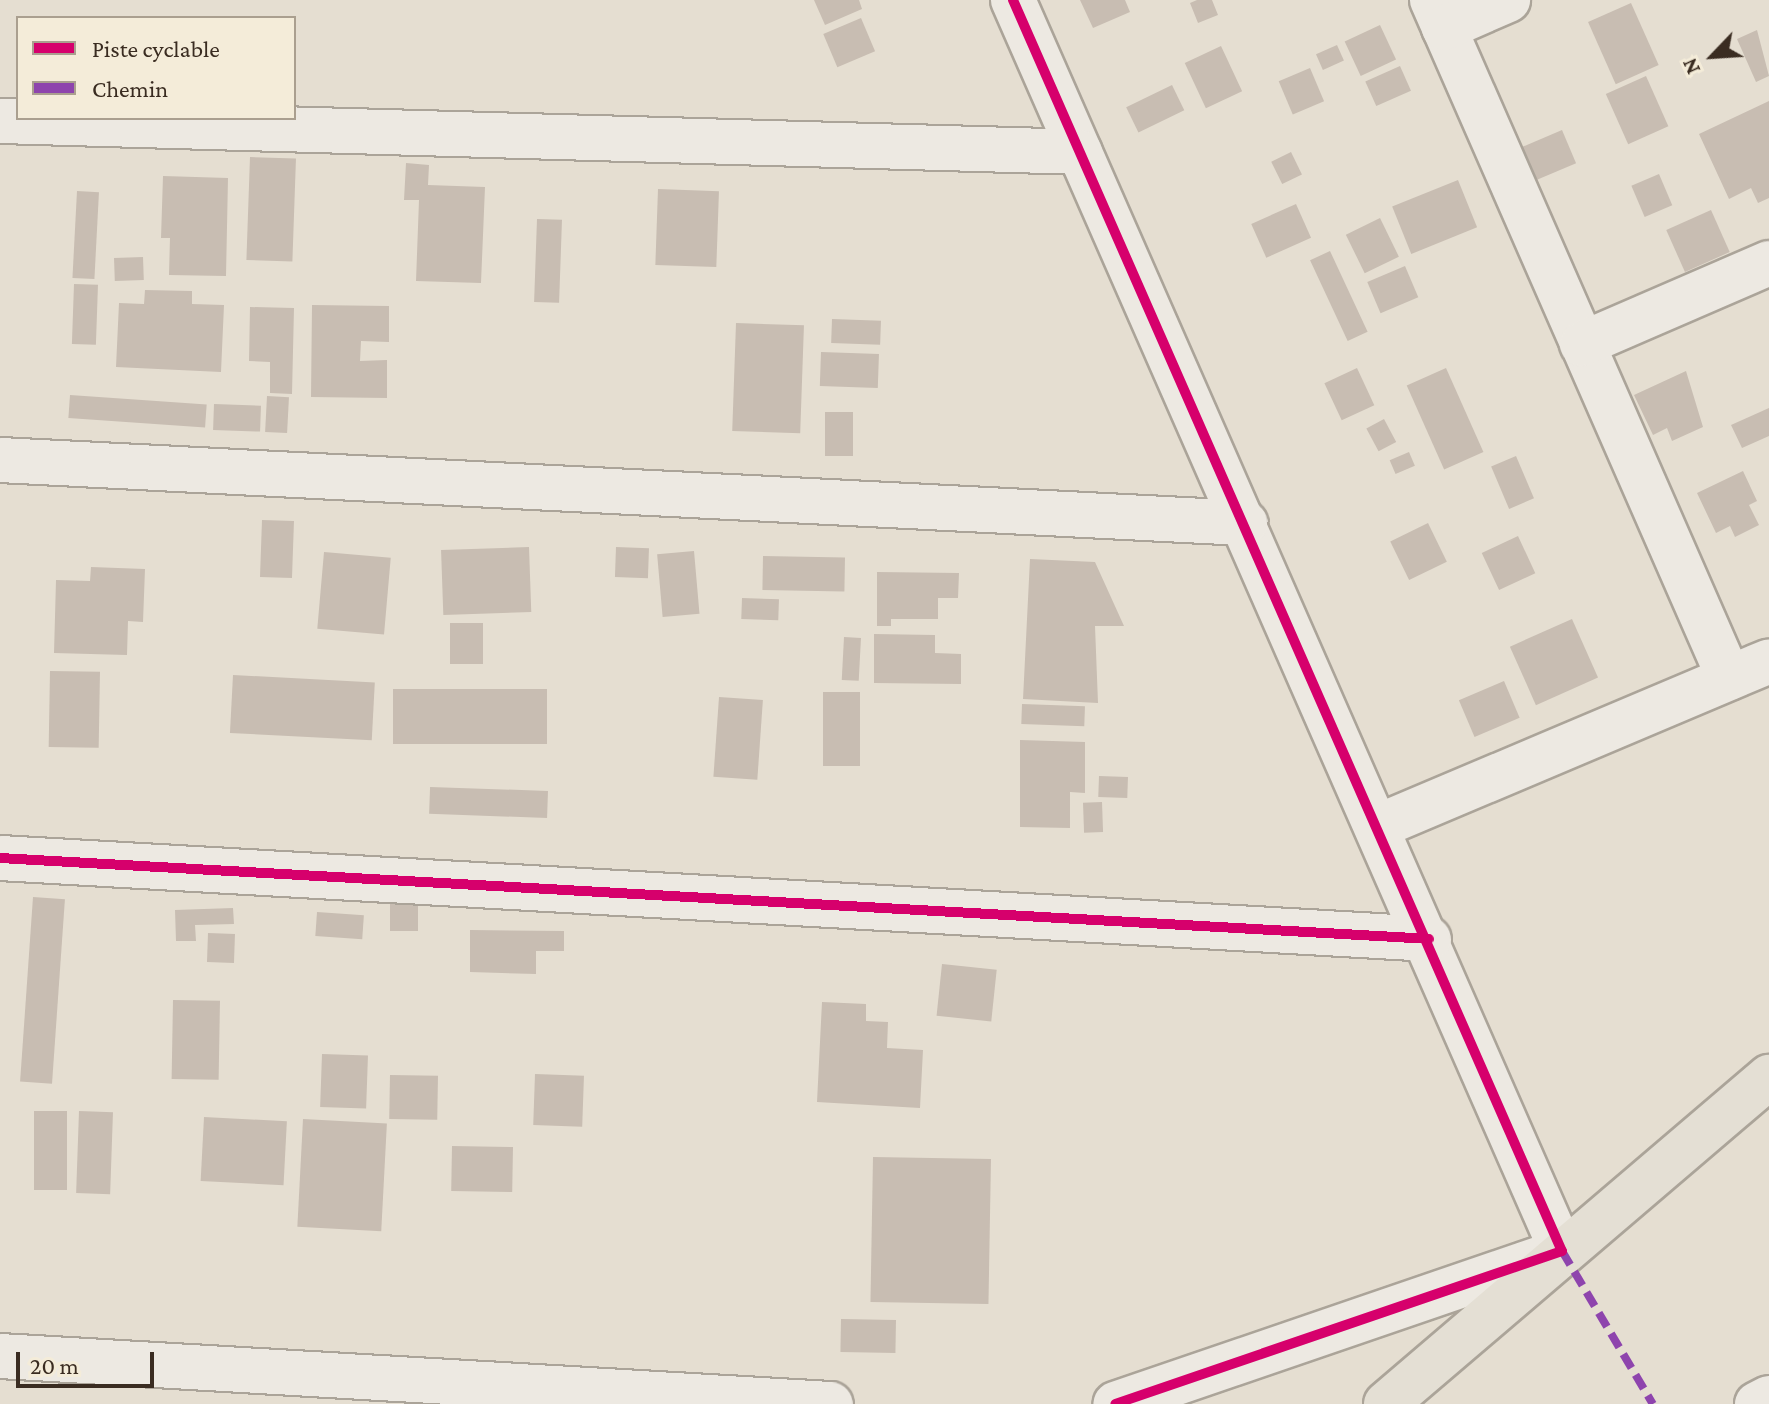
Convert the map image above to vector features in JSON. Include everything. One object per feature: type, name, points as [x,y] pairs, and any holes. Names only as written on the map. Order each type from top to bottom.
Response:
[{"type":"main road","points":[[1386,1404],[1769,1077]]},
{"type":"street","points":[[1013,0],[1429,939],[1562,1251],[1116,1404]]},
{"type":"street","points":[[1508,0],[1438,14],[1729,678]]},
{"type":"street","points":[[0,121],[1080,152]]},
{"type":"street","points":[[1582,344],[1769,263]]},
{"type":"street","points":[[0,460],[1245,523]]},
{"type":"street","points":[[1379,826],[1769,661]]},
{"type":"street","points":[[0,858],[1429,939]]},
{"type":"street","points":[[0,1356],[831,1404]]},
{"type":"street","points":[[1757,1404],[1769,1398]]},
{"type":"building","points":[[814,0],[859,0],[862,9],[825,25]]},
{"type":"building","points":[[1080,0],[1125,0],[1130,12],[1093,28]]},
{"type":"building","points":[[1212,0],[1218,15],[1198,23],[1190,3]]},
{"type":"building","points":[[1631,3],[1659,65],[1616,84],[1588,22]]},
{"type":"building","points":[[861,18],[875,51],[837,67],[823,34]]},
{"type":"building","points":[[1380,25],[1396,59],[1361,76],[1345,41]]},
{"type":"building","points":[[1757,30],[1769,76],[1756,82],[1737,39]]},
{"type":"building","points":[[1337,45],[1344,61],[1323,70],[1316,54]]},
{"type":"building","points":[[1221,46],[1242,91],[1206,108],[1185,63]]},
{"type":"building","points":[[1400,66],[1411,91],[1376,106],[1365,81]]},
{"type":"building","points":[[1310,68],[1324,101],[1293,114],[1279,81]]},
{"type":"building","points":[[1646,76],[1668,126],[1628,144],[1606,94]]},
{"type":"building","points":[[1172,85],[1184,110],[1138,133],[1126,107]]},
{"type":"building","points":[[1769,101],[1769,198],[1758,203],[1751,188],[1729,199],[1699,134]]},
{"type":"building","points":[[1562,130],[1576,163],[1535,181],[1521,148]]},
{"type":"building","points":[[1291,152],[1302,174],[1282,184],[1271,162]]},
{"type":"building","points":[[250,157],[296,159],[292,262],[246,260]]},
{"type":"building","points":[[406,163],[429,165],[428,185],[485,187],[481,283],[416,281],[419,200],[404,200]]},
{"type":"building","points":[[1659,174],[1672,205],[1645,217],[1631,186]]},
{"type":"building","points":[[163,176],[228,178],[226,276],[169,275],[170,238],[161,238]]},
{"type":"building","points":[[1458,180],[1477,227],[1411,254],[1392,207]]},
{"type":"building","points":[[658,189],[719,191],[716,267],[655,265]]},
{"type":"building","points":[[77,191],[99,192],[94,279],[72,278]]},
{"type":"building","points":[[1296,204],[1311,238],[1266,258],[1251,224]]},
{"type":"building","points":[[1711,210],[1730,252],[1685,272],[1666,230]]},
{"type":"building","points":[[1380,218],[1399,257],[1365,273],[1346,235]]},
{"type":"building","points":[[537,219],[562,220],[559,303],[534,302]]},
{"type":"building","points":[[1330,251],[1368,332],[1348,341],[1310,260]]},
{"type":"building","points":[[143,257],[144,280],[115,281],[114,258]]},
{"type":"building","points":[[1405,266],[1418,297],[1381,313],[1367,282]]},
{"type":"building","points":[[74,284],[98,285],[96,345],[72,344]]},
{"type":"building","points":[[145,290],[192,291],[192,304],[224,305],[221,372],[116,367],[119,303],[144,304]]},
{"type":"building","points":[[312,305],[389,306],[389,342],[361,341],[360,361],[387,360],[387,398],[311,397]]},
{"type":"building","points":[[250,307],[294,308],[292,394],[270,393],[270,362],[249,361]]},
{"type":"building","points":[[832,319],[881,321],[880,345],[831,343]]},
{"type":"building","points":[[736,323],[804,325],[800,433],[732,431]]},
{"type":"building","points":[[821,352],[879,354],[878,388],[820,386]]},
{"type":"building","points":[[1357,368],[1374,405],[1342,420],[1324,383]]},
{"type":"building","points":[[1446,368],[1483,452],[1444,470],[1407,385]]},
{"type":"building","points":[[1686,371],[1703,427],[1672,441],[1667,428],[1653,435],[1634,395]]},
{"type":"building","points":[[70,395],[207,405],[205,428],[68,418]]},
{"type":"building","points":[[267,396],[289,397],[287,433],[265,432]]},
{"type":"building","points":[[214,404],[261,406],[260,432],[213,430]]},
{"type":"building","points":[[1769,408],[1769,436],[1742,448],[1731,425]]},
{"type":"building","points":[[825,412],[853,412],[853,456],[825,456]]},
{"type":"building","points":[[1384,419],[1396,442],[1379,451],[1366,428]]},
{"type":"building","points":[[1409,452],[1415,466],[1396,474],[1390,460]]},
{"type":"building","points":[[1516,456],[1534,498],[1509,509],[1491,467]]},
{"type":"building","points":[[1743,471],[1757,501],[1749,505],[1759,525],[1735,537],[1730,526],[1716,533],[1697,493]]},
{"type":"building","points":[[262,520],[294,521],[292,578],[260,577]]},
{"type":"building","points":[[1428,523],[1447,562],[1409,580],[1390,541]]},
{"type":"building","points":[[1518,536],[1535,573],[1499,590],[1482,553]]},
{"type":"building","points":[[529,547],[531,612],[443,615],[441,550]]},
{"type":"building","points":[[616,547],[649,548],[648,578],[615,577]]},
{"type":"building","points":[[694,551],[699,614],[663,617],[657,554]]},
{"type":"building","points":[[324,552],[391,558],[384,635],[317,629]]},
{"type":"building","points":[[763,556],[845,557],[844,591],[762,590]]},
{"type":"building","points":[[1030,559],[1095,562],[1124,626],[1095,626],[1098,703],[1023,699]]},
{"type":"building","points":[[91,567],[145,569],[143,622],[128,621],[127,655],[54,653],[56,580],[90,581]]},
{"type":"building","points":[[877,572],[959,573],[958,598],[938,598],[938,619],[891,619],[891,626],[877,626]]},
{"type":"building","points":[[742,598],[779,599],[778,620],[741,619]]},
{"type":"building","points":[[1572,619],[1598,677],[1536,705],[1510,647]]},
{"type":"building","points":[[450,623],[483,623],[483,664],[450,664]]},
{"type":"building","points":[[874,634],[935,635],[935,653],[961,654],[961,684],[874,683]]},
{"type":"building","points":[[844,637],[861,638],[859,681],[842,680]]},
{"type":"building","points":[[50,671],[100,672],[99,748],[49,747]]},
{"type":"building","points":[[233,675],[375,682],[372,740],[230,733]]},
{"type":"building","points":[[1504,681],[1520,718],[1475,737],[1459,700]]},
{"type":"building","points":[[393,689],[547,689],[547,744],[393,744]]},
{"type":"building","points":[[823,692],[860,692],[860,766],[823,766]]},
{"type":"building","points":[[719,697],[763,700],[757,780],[713,777]]},
{"type":"building","points":[[1022,704],[1085,706],[1084,726],[1021,724]]},
{"type":"building","points":[[1020,740],[1085,742],[1085,793],[1070,792],[1070,828],[1020,827]]},
{"type":"building","points":[[1099,776],[1128,777],[1127,798],[1098,797]]},
{"type":"building","points":[[430,787],[548,791],[547,818],[429,814]]},
{"type":"building","points":[[1102,802],[1103,832],[1084,833],[1083,803]]},
{"type":"building","points":[[390,893],[418,893],[418,931],[390,931]]},
{"type":"building","points":[[33,897],[65,899],[52,1084],[20,1082]]},
{"type":"building","points":[[233,908],[234,924],[195,925],[196,941],[176,941],[175,910]]},
{"type":"building","points":[[317,912],[364,915],[362,939],[315,936]]},
{"type":"building","points":[[470,930],[564,931],[564,951],[536,951],[536,974],[470,972]]},
{"type":"building","points":[[208,933],[235,934],[234,963],[207,962]]},
{"type":"building","points":[[942,964],[997,970],[991,1021],[937,1016]]},
{"type":"building","points":[[173,1000],[220,1001],[219,1080],[172,1079]]},
{"type":"building","points":[[822,1002],[866,1004],[866,1021],[888,1022],[887,1048],[923,1050],[920,1108],[817,1102]]},
{"type":"building","points":[[322,1054],[368,1056],[366,1109],[320,1107]]},
{"type":"building","points":[[535,1074],[584,1076],[582,1127],[533,1125]]},
{"type":"building","points":[[390,1075],[438,1076],[437,1120],[389,1119]]},
{"type":"building","points":[[34,1111],[67,1111],[67,1190],[34,1190]]},
{"type":"building","points":[[79,1111],[113,1112],[110,1194],[76,1193]]},
{"type":"building","points":[[204,1117],[287,1121],[284,1185],[201,1181]]},
{"type":"building","points":[[303,1119],[387,1123],[381,1231],[297,1227]]},
{"type":"building","points":[[452,1146],[513,1147],[512,1192],[451,1191]]},
{"type":"building","points":[[873,1157],[991,1159],[988,1304],[870,1302]]},
{"type":"building","points":[[841,1319],[896,1320],[895,1353],[840,1352]]},
{"type":"marked path","points":[[1562,1251],[1653,1404]]},
{"type":"cycle path","points":[[1013,0],[1562,1251],[1116,1404]]},
{"type":"cycle path","points":[[0,858],[1429,939]]}]
